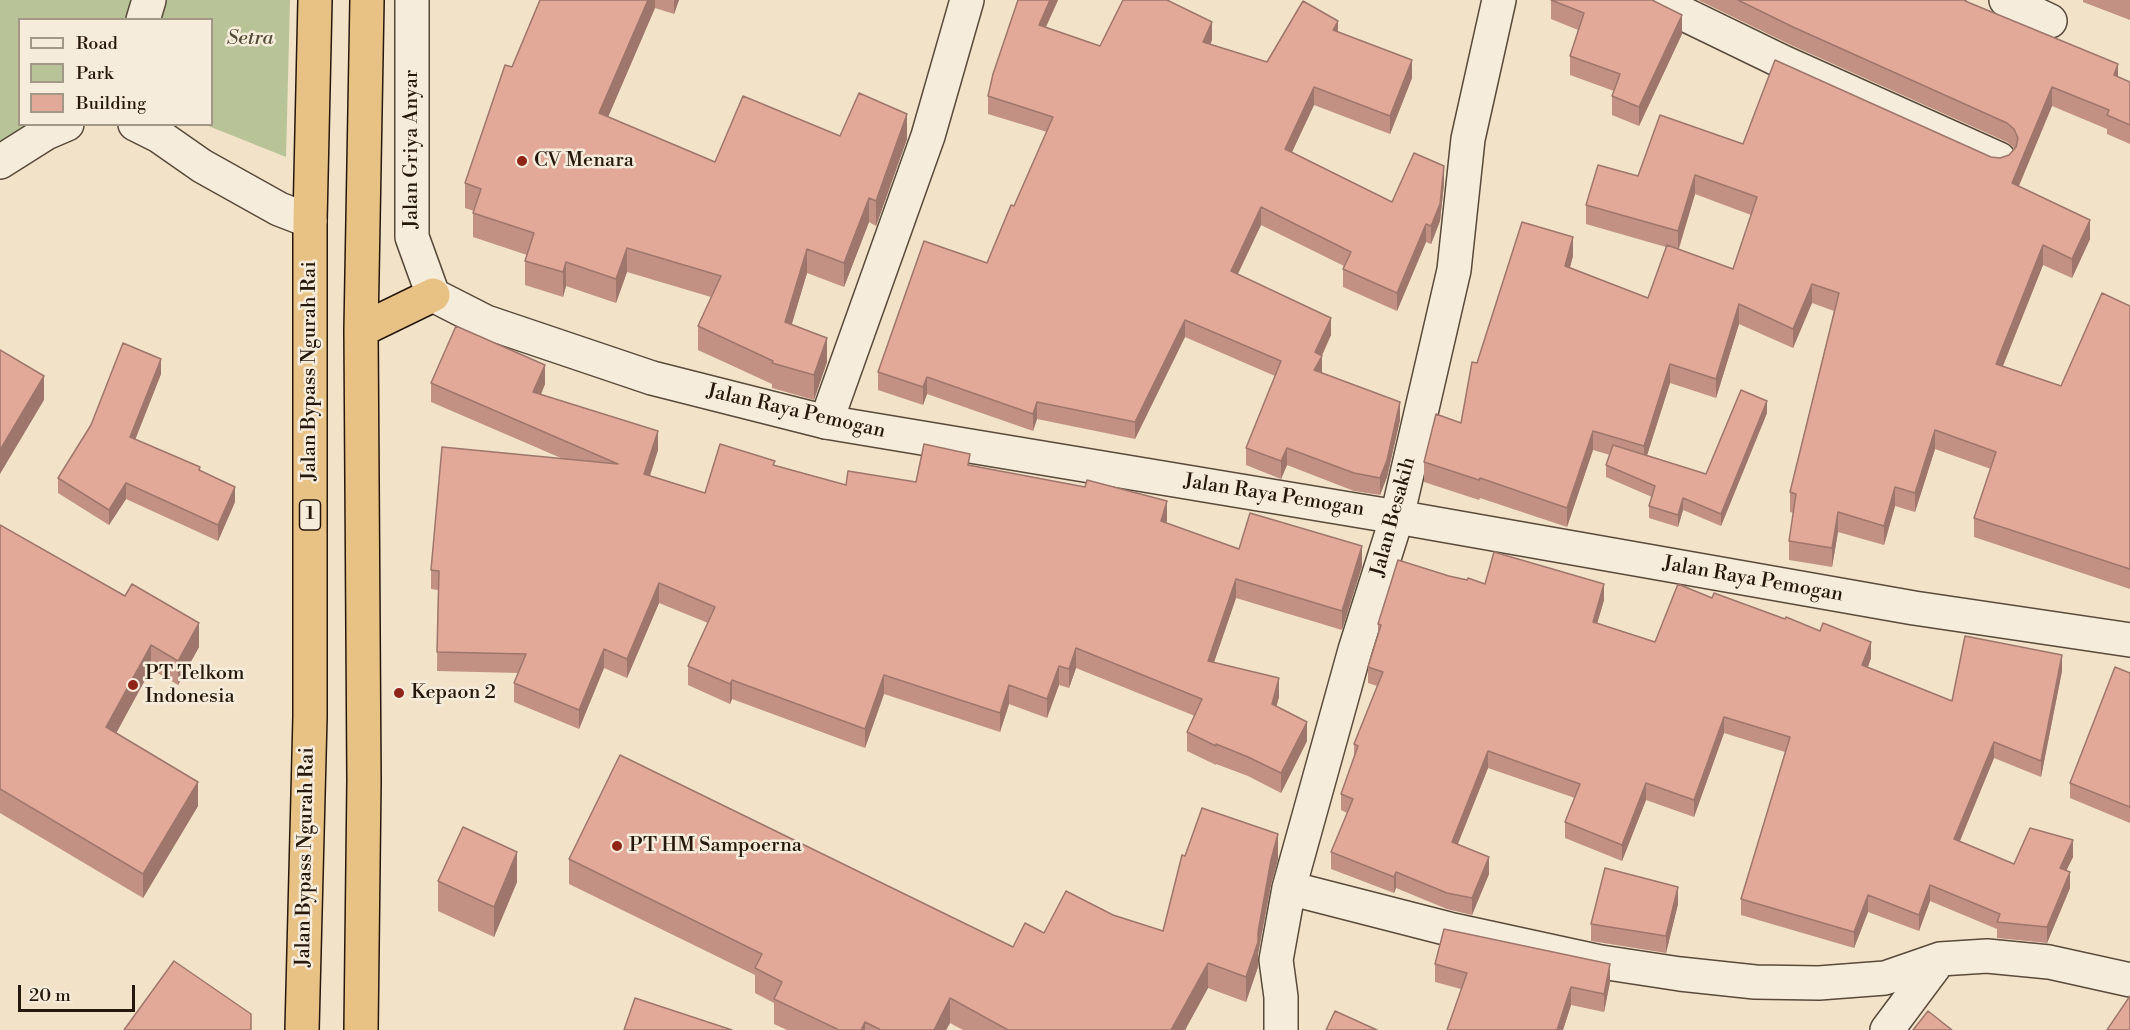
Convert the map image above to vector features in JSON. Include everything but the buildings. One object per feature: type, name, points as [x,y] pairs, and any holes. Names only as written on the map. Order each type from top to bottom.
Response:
[{"type":"highway","name":"Jalan Bypass Ngurah Rai","points":[[302,1030],[310,717],[310,221],[315,0]]},
{"type":"highway","points":[[361,1030],[364,781],[361,330],[367,0]]},
{"type":"highway","points":[[361,330],[434,295]]},
{"type":"street","points":[[144,18],[149,0]]},
{"type":"street","name":"Jalan Griya Anyar","points":[[412,0],[412,237],[434,295]]},
{"type":"street","points":[[826,422],[928,136],[967,0]]},
{"type":"street","name":"Jalan Besakih","points":[[1281,1030],[1281,997],[1276,960],[1289,888],[1355,650],[1397,517],[1454,270],[1468,139],[1499,0]]},
{"type":"street","points":[[1655,0],[1785,63],[1999,159]]},
{"type":"street","points":[[2006,0],[2050,21]]},
{"type":"street","points":[[0,162],[46,133],[62,126]]},
{"type":"street","points":[[139,126],[159,136],[202,166],[279,209],[310,221]]},
{"type":"street","name":"Jalan Raya Pemogan","points":[[434,295],[486,322],[652,378],[826,422],[1397,517],[1914,608],[2129,636]]},
{"type":"street","points":[[1289,888],[1449,930],[1601,962],[1680,975],[1755,982],[1819,982],[1885,978],[1940,959],[1987,956],[2038,961],[2130,980]]},
{"type":"street","points":[[1887,1030],[1940,959]]},
{"type":"green space","name":"Setra","points":[[0,0],[290,0],[286,157],[208,126],[213,126],[213,18],[18,18],[18,126],[50,126],[3,140],[0,144]]},
{"type":"place","name":"CV Menara","points":[[522,161]]},
{"type":"place","name":"PT Telkom Indonesia","points":[[133,685]]},
{"type":"place","name":"Kepaon 2","points":[[399,693]]},
{"type":"place","name":"PT HM Sampoerna","points":[[617,846]]}]
